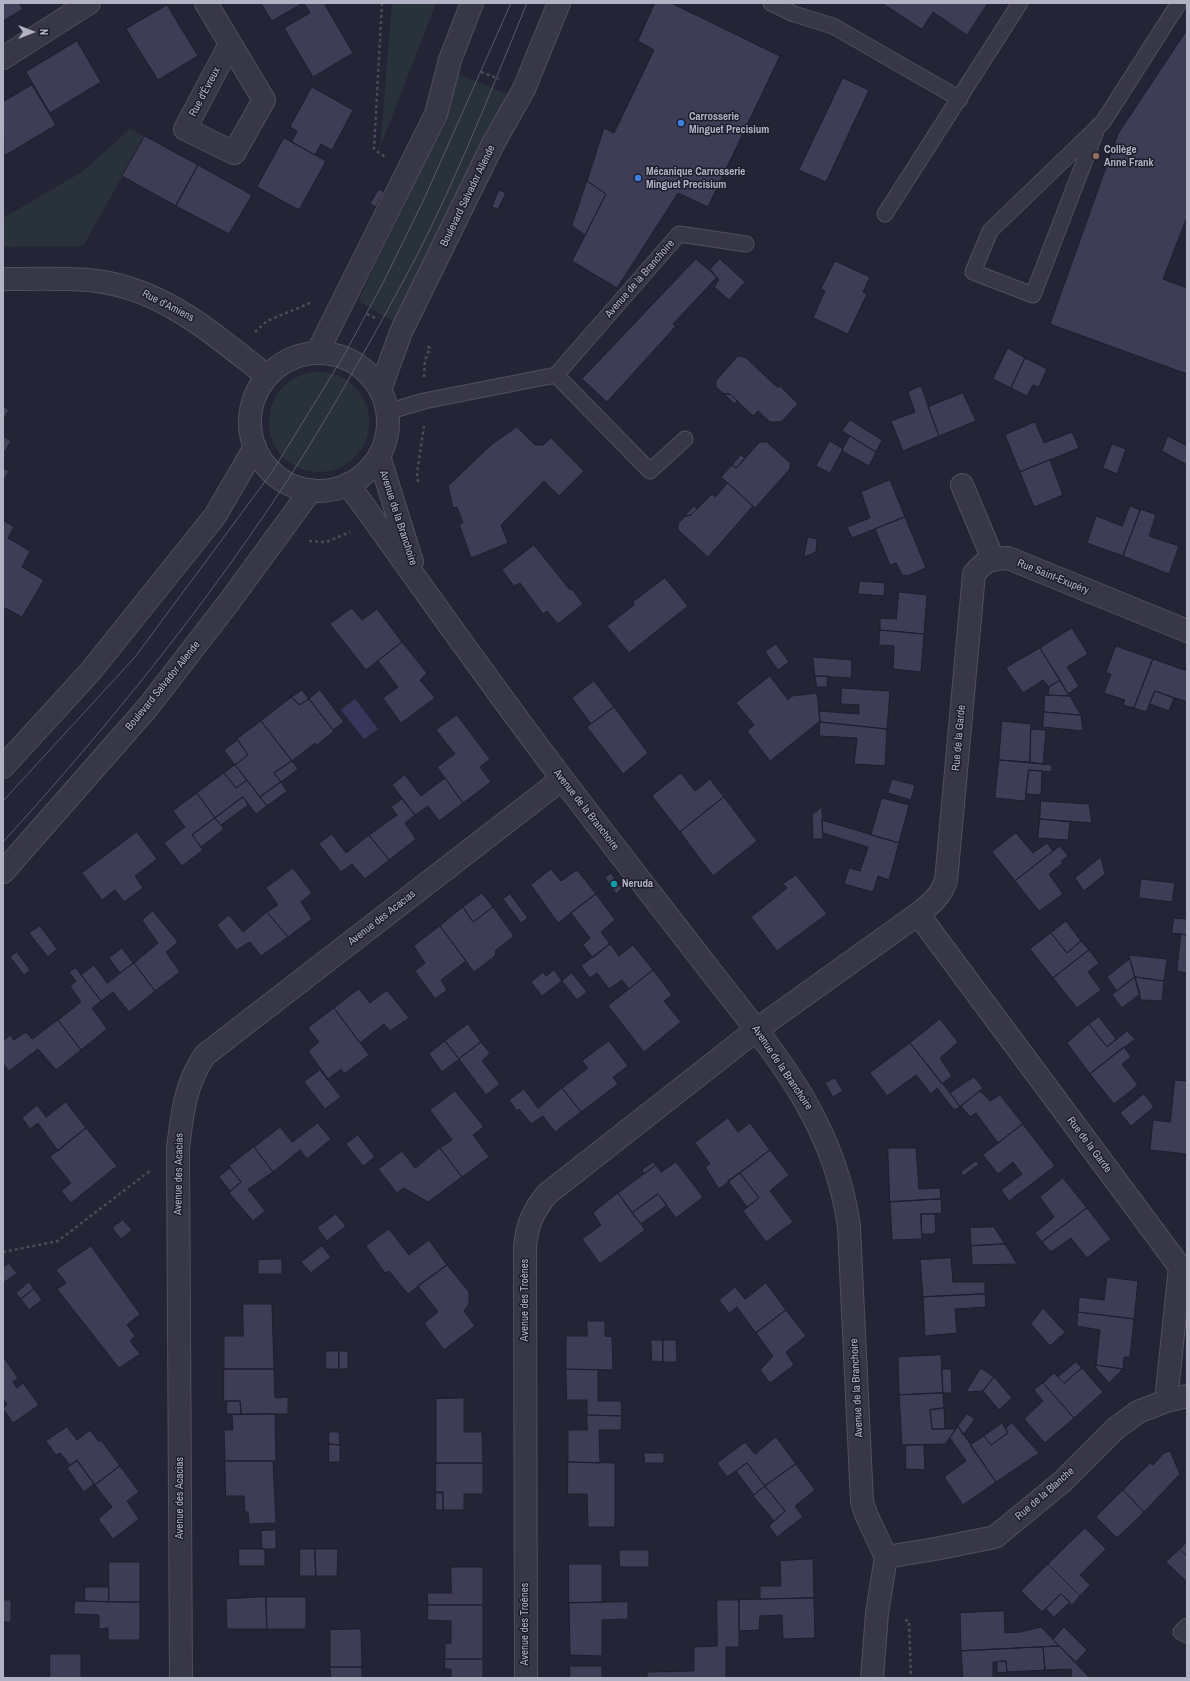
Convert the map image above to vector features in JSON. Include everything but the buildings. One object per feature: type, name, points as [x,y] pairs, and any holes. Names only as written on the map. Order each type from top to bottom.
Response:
[{"type":"street","points":[[3,58],[89,3]]},
{"type":"street","name":"Rue d'Évreux","points":[[206,3],[264,100],[234,153],[185,128],[230,44]]},
{"type":"street","points":[[317,353],[344,302],[436,114],[450,60],[472,3]]},
{"type":"street","name":"Boulevard Salvador Allende","points":[[380,390],[401,332],[493,144],[524,89],[559,3]]},
{"type":"street","name":"Rue d'Amiens","points":[[3,279],[89,280],[148,294],[179,310],[203,325],[238,354],[268,376]]},
{"type":"street","points":[[317,353],[337,355],[357,364],[370,376],[380,390],[387,412],[387,434],[379,456],[365,472],[348,484],[330,490],[311,490],[298,487],[279,477],[262,460],[255,447],[250,427],[252,406],[260,387],[268,376],[282,364],[293,358],[317,353]]},
{"type":"street","points":[[3,767],[90,672],[215,516],[255,447]]},
{"type":"street","name":"Avenue de la Branchoire","points":[[379,456],[418,581]]},
{"type":"street","name":"Avenue de la Branchoire","points":[[348,484],[562,779],[756,1030],[795,1083],[813,1112],[826,1141],[845,1198],[849,1226],[862,1502],[886,1557]]},
{"type":"street","points":[[962,485],[992,559]]},
{"type":"street","name":"Boulevard Salvador Allende","points":[[3,872],[148,707],[229,602],[311,490]]},
{"type":"street","name":"Rue Saint-Exupéry","points":[[992,559],[1008,558],[1187,631]]},
{"type":"street","name":"Rue de la Garde","points":[[756,1030],[935,902],[942,892],[946,881],[974,574],[982,564],[992,559]]},
{"type":"street","name":"Avenue des Acacias","points":[[181,1678],[178,1149],[185,1095],[193,1073],[205,1054],[562,779]]},
{"type":"street","name":"Rue de la Garde","points":[[918,914],[1183,1268],[1166,1401]]},
{"type":"street","name":"Avenue des Troènes","points":[[526,1678],[525,1247],[528,1224],[533,1213],[547,1194],[756,1030]]},
{"type":"street","name":"Rue de la Blanche","points":[[886,1557],[995,1537],[1063,1481],[1116,1428],[1138,1412],[1166,1401],[1187,1396]]},
{"type":"street","points":[[872,1678],[877,1613],[886,1557]]},
{"type":"lane","points":[[772,3],[794,14],[833,26],[960,99]]},
{"type":"lane","points":[[885,214],[1020,3]]},
{"type":"lane","points":[[1098,126],[990,231],[974,272],[1033,295],[1098,126],[1179,3]]},
{"type":"lane","name":"Avenue de la Branchoire","points":[[556,375],[679,234],[746,244]]},
{"type":"lane","points":[[387,412],[424,401],[556,375],[650,471],[684,439]]},
{"type":"lane","points":[[1187,1626],[1181,1632],[1187,1635]]},
{"type":"path","points":[[382,3],[374,149],[386,158]]},
{"type":"path","points":[[238,354],[256,330],[267,321],[326,296],[344,302]]},
{"type":"path","points":[[3,1252],[58,1241],[178,1149]]},
{"type":"shaded area","points":[[392,3],[436,3],[380,148]]},
{"type":"shaded area","points":[[458,74],[510,95],[396,323],[358,301],[444,122]]},
{"type":"shaded area","points":[[130,129],[145,136],[83,246],[3,247],[3,218],[82,172]]},
{"type":"shaded area","points":[[319,372],[338,376],[354,387],[365,403],[369,422],[365,441],[354,457],[338,468],[319,472],[300,468],[284,457],[273,441],[269,422],[273,403],[284,387],[300,376]]},
{"type":"shaded area","points":[[355,699],[378,729],[364,739],[341,710]]},
{"type":"tram line","points":[[3,801],[135,657],[272,472],[343,357],[384,281],[425,197],[511,3]]},
{"type":"tram line","points":[[3,842],[79,756],[152,667],[222,576],[302,458],[358,363],[417,256],[467,149],[527,3]]},
{"type":"place","name":"Carrosserie Minguet Precisium","points":[[681,123]]},
{"type":"place","name":"Collège Anne Frank","points":[[1096,156]]},
{"type":"place","name":"Mécanique Carrosserie Minguet Precisium","points":[[638,178]]},
{"type":"place","name":"Neruda","points":[[614,884]]}]
